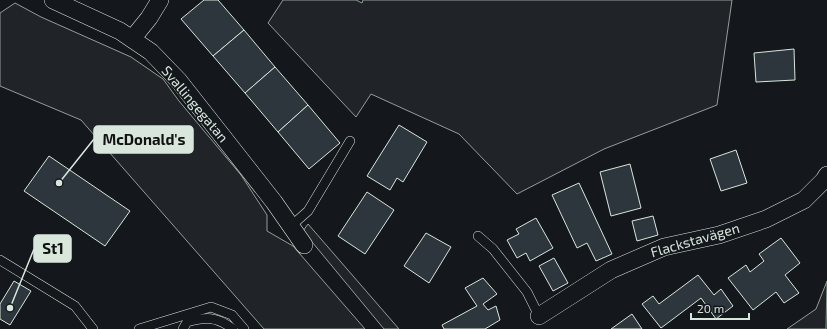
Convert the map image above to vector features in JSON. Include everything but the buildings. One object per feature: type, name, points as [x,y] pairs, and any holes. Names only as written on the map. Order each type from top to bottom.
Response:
[{"type":"street","name":"Svallingegatan","points":[[53,0],[120,31],[151,52],[179,81],[274,202],[304,245]]},
{"type":"street","points":[[132,39],[149,18],[160,0]]},
{"type":"street","name":"Flackstavägen","points":[[539,316],[611,270],[664,247],[719,234],[766,219],[804,200],[827,175]]},
{"type":"lane","points":[[291,226],[308,211],[350,141]]},
{"type":"lane","points":[[478,236],[493,249],[527,292],[539,316]]},
{"type":"lane","points":[[0,260],[75,306],[93,329]]},
{"type":"lane","points":[[139,329],[211,307],[232,315],[244,329]]},
{"type":"lane","points":[[183,329],[187,322],[205,318],[220,321],[233,329]]},
{"type":"shaded area","points":[[283,0],[356,0],[362,3],[363,0],[732,0],[717,105],[604,149],[517,194],[459,134],[371,94],[356,117],[268,23]]},
{"type":"shaded area","points":[[15,3],[41,17],[131,57],[163,79],[179,101],[241,175],[267,215],[267,231],[293,246],[365,329],[264,329],[81,120],[0,86],[0,13]]},
{"type":"shaded area","points":[[308,224],[399,329],[384,329],[303,231]]},
{"type":"shaded area","points":[[827,281],[826,329],[787,329],[816,309]]},
{"type":"place","name":"McDonald's","points":[[59,183]]},
{"type":"place","name":"St1","points":[[10,308]]}]
